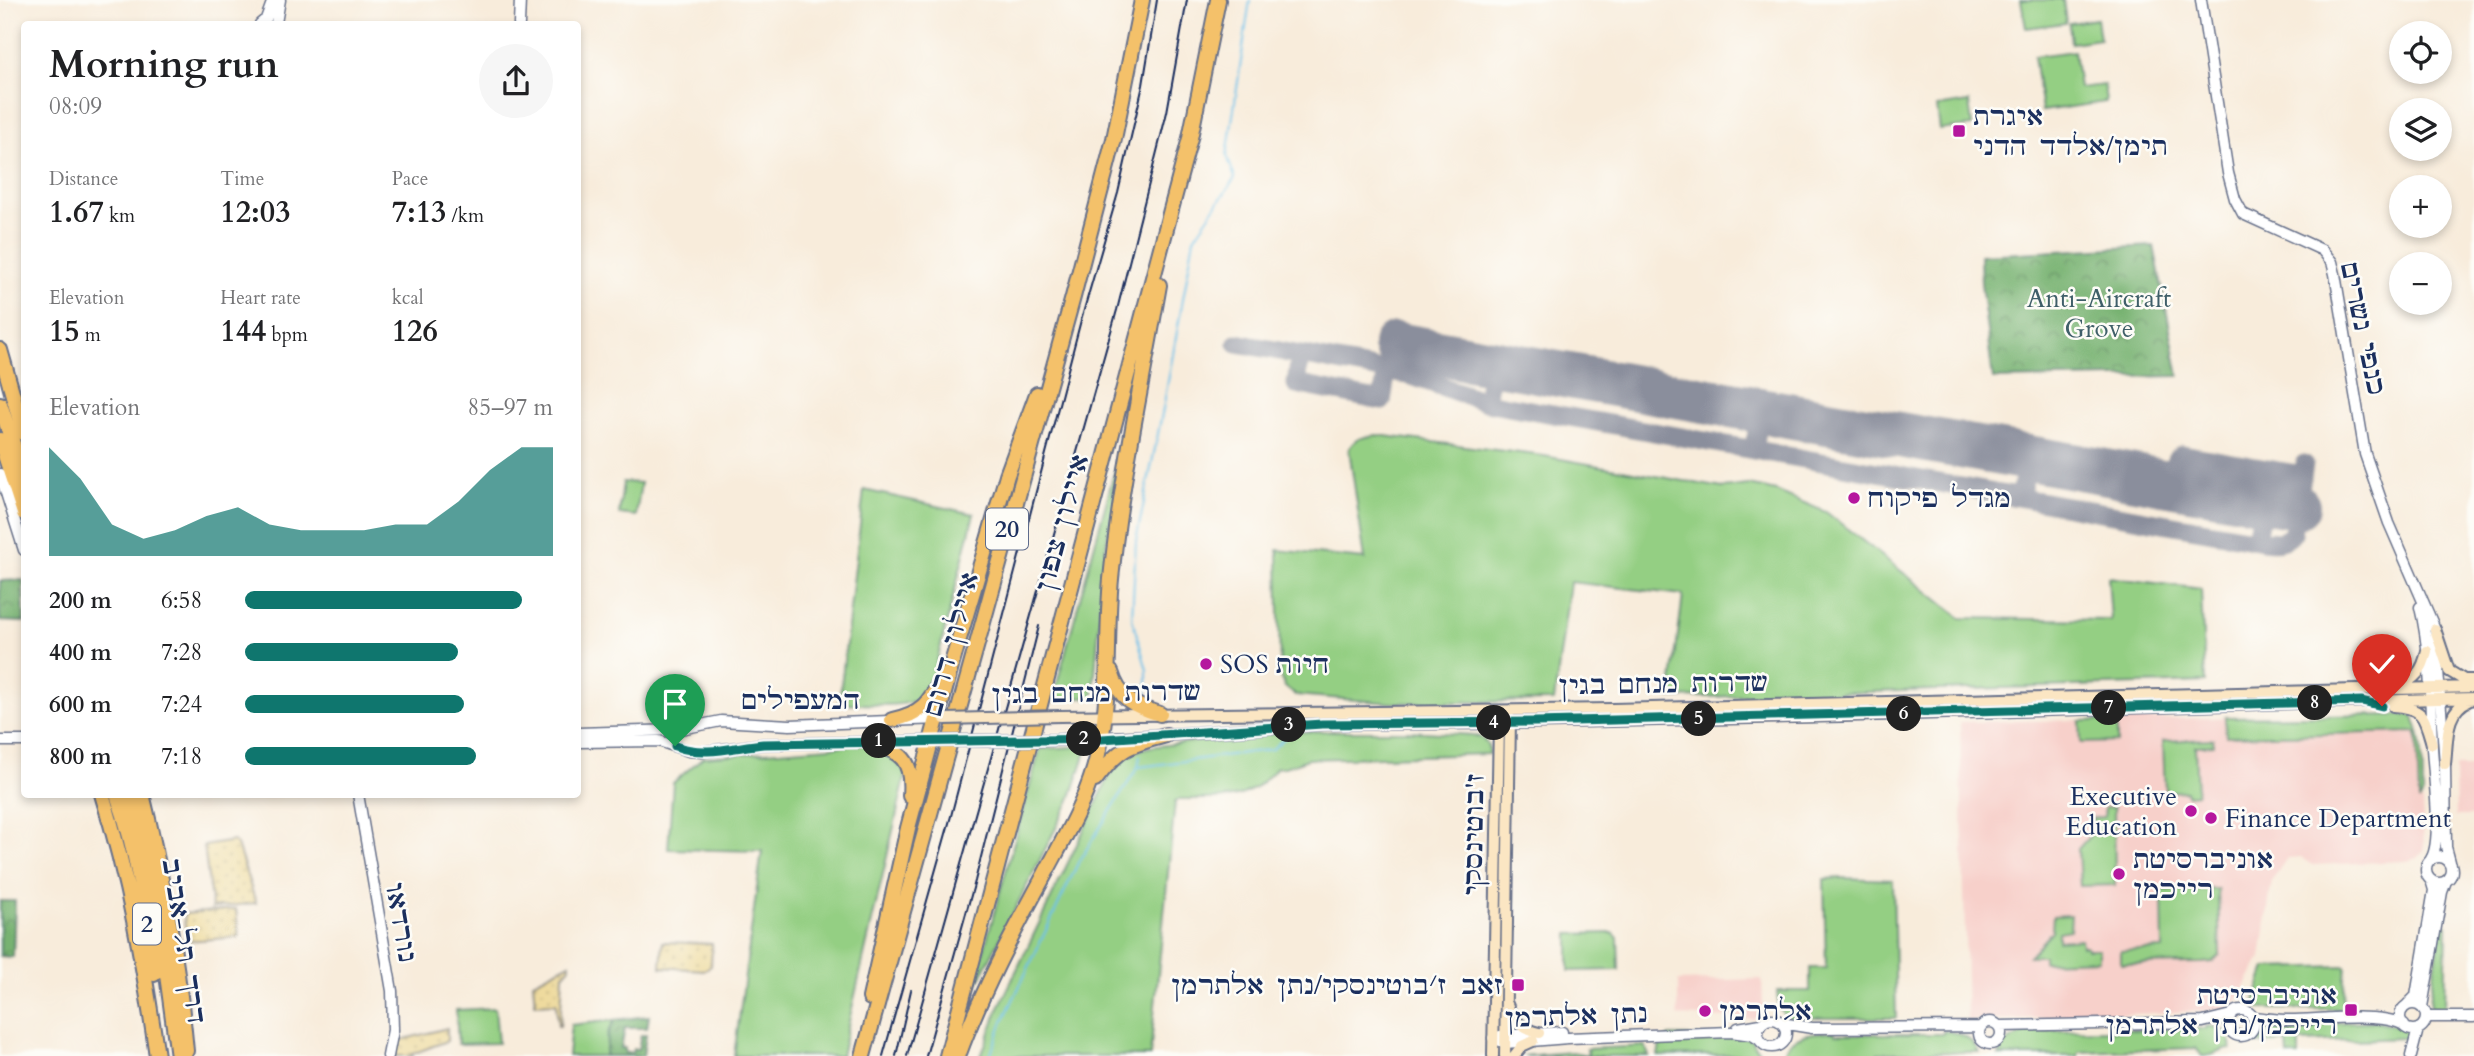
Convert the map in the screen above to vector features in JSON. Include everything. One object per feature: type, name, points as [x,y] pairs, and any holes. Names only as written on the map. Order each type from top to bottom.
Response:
[{"type":"highway","name":"איילון דרום","points":[[863,1056],[1073,297],[1114,139],[1142,0]]},
{"type":"highway","name":"איילון צפון","points":[[947,1056],[1176,190],[1208,58],[1218,0]]},
{"type":"highway","points":[[1086,793],[1106,716],[1111,580],[1131,442],[1176,190]]},
{"type":"highway","points":[[857,1056],[908,828],[942,719],[952,663],[1007,475],[1073,297]]},
{"type":"highway","points":[[0,350],[21,424]]},
{"type":"highway","points":[[0,404],[21,468]]},
{"type":"highway","points":[[0,440],[21,504]]},
{"type":"highway","points":[[892,720],[913,714],[925,706],[952,663]]},
{"type":"highway","points":[[1109,665],[1114,684],[1122,696],[1134,706],[1160,714]]},
{"type":"highway","points":[[958,1056],[967,1030],[1007,946],[1086,793],[1120,751],[1166,735]]},
{"type":"highway","points":[[869,741],[896,752],[909,766],[911,786],[908,828]]},
{"type":"highway","points":[[103,798],[130,897],[157,1056]]},
{"type":"highway","name":"דרך תל-אביב","points":[[118,798],[146,911],[164,1056]]},
{"type":"highway","name":"דרך תל-אביב","points":[[131,798],[158,908],[178,1056]]},
{"type":"highway","points":[[143,798],[170,917],[187,1056]]},
{"type":"main road","points":[[2435,629],[2449,671],[2464,680],[2474,680]]},
{"type":"main road","points":[[2376,690],[2400,685],[2416,676],[2424,664],[2427,651]]},
{"type":"main road","points":[[2436,693],[2474,687]]},
{"type":"main road","name":"שדרות מנחם בגין","points":[[942,719],[1507,710],[2376,690],[2436,693]]},
{"type":"main road","points":[[2436,693],[2474,698]]},
{"type":"main road","name":"שדרות מנחם בגין","points":[[936,741],[1102,739],[1296,725],[1505,723],[2362,701],[2436,693]]},
{"type":"main road","points":[[2445,764],[2452,715],[2458,706],[2474,698]]},
{"type":"main road","points":[[2362,701],[2417,710],[2425,720],[2432,744]]},
{"type":"main road","points":[[1505,723],[1507,710]]},
{"type":"main road","points":[[1471,723],[1491,731],[1505,754],[1519,734],[1528,725],[1536,722]]},
{"type":"main road","name":"ז'בוטינסקי","points":[[1505,723],[1505,1056]]},
{"type":"main road","name":"ז'בוטינסקי","points":[[1493,1056],[1505,754]]},
{"type":"main road","points":[[1505,997],[1514,1019],[1536,1037],[1522,1046],[1514,1056]]},
{"type":"street","points":[[269,21],[273,0]]},
{"type":"street","points":[[270,21],[280,0]]},
{"type":"street","points":[[519,21],[520,0]]},
{"type":"street","name":"כנפי נשרים","points":[[2201,0],[2228,173],[2235,199],[2243,214],[2322,250],[2332,262],[2340,296],[2365,454],[2389,523],[2435,629],[2436,693],[2432,744],[2436,847],[2431,859]]},
{"type":"street","points":[[0,474],[21,540]]},
{"type":"street","name":"כנפי נשרים","points":[[2415,585],[2436,693],[2445,764],[2445,841],[2451,862]]},
{"type":"street","name":"המעפילים","points":[[581,733],[676,730],[720,722],[790,724],[942,719]]},
{"type":"street","points":[[0,741],[21,741]]},
{"type":"street","name":"המעפילים","points":[[581,742],[659,741],[689,751],[708,751],[763,744],[936,741]]},
{"type":"street","name":"נורדאו","points":[[359,798],[392,992],[393,1030],[388,1056]]},
{"type":"street","points":[[2404,1025],[2400,1016],[2416,996],[2434,890],[2426,871],[2431,859],[2439,856],[2451,862],[2453,871],[2442,892],[2424,1024],[2418,1029],[2411,1056]]},
{"type":"street","points":[[2431,880],[2437,883],[2446,881]]},
{"type":"street","points":[[2362,1018],[2394,1013],[2415,1004],[2424,1012],[2474,1017]]},
{"type":"street","points":[[1980,1032],[1988,1022],[1999,1026],[2203,1023],[2242,1010],[2253,1017],[2288,1020],[2362,1018],[2395,1021],[2411,1029],[2418,1029]]},
{"type":"street","points":[[2230,1030],[2228,1022],[2231,1015]]},
{"type":"street","points":[[2253,1017],[2253,1028]]},
{"type":"street","points":[[1812,1028],[1772,1046],[1765,1045],[1758,1033],[1761,1024],[1772,1019],[1812,1028],[1933,1028],[1980,1032]]},
{"type":"street","points":[[2203,1023],[2230,1030],[2241,1036],[2247,1035],[2253,1028],[2288,1020]]},
{"type":"street","points":[[1782,1023],[1784,1039]]},
{"type":"street","name":"נתן אלתרמן","points":[[1493,1038],[1742,1028],[1761,1024]]},
{"type":"street","points":[[1999,1026],[1999,1040]]},
{"type":"street","points":[[1980,1032],[1986,1044],[1992,1045],[2009,1034],[2036,1026]]},
{"type":"street","name":"נתן אלתרמן","points":[[1536,1037],[1731,1032],[1752,1035],[1760,1040]]},
{"type":"shaded area","name":"אוניברסיטת רייכמן","points":[[2410,715],[2416,720],[2419,732],[2424,850],[2418,858],[2405,861],[2313,865],[2301,857],[2287,858],[2272,880],[2261,958],[2237,1002],[2224,1010],[1967,1021],[1960,722]]},
{"type":"shaded area","points":[[2455,767],[2474,767],[2474,816],[2456,816]]},
{"type":"shaded area","points":[[1762,979],[1763,1006],[1754,1019],[1678,1016],[1678,981]]},
{"type":"green space","points":[[2021,0],[2063,0],[2066,23],[2026,28]]},
{"type":"green space","points":[[2097,19],[2100,39],[2071,43],[2069,23]]},
{"type":"green space","points":[[2074,51],[2079,88],[2104,85],[2106,102],[2042,111],[2034,56]]},
{"type":"green space","points":[[1969,102],[1972,126],[1940,130],[1937,107]]},
{"type":"green space","name":"Anti-Aircraft Grove","points":[[2154,246],[2179,376],[1993,379],[1980,255]]},
{"type":"green space","points":[[1130,414],[1105,552],[1093,698],[1053,698]]},
{"type":"green space","points":[[1377,435],[1544,456],[1723,488],[1749,485],[1776,491],[1826,512],[1961,618],[2111,620],[2108,577],[2201,589],[2205,682],[1670,698],[1683,595],[1570,582],[1554,701],[1391,703],[1295,695],[1285,687],[1280,675],[1278,550],[1365,559],[1349,449],[1357,440]]},
{"type":"green space","points":[[623,482],[641,483],[636,516],[619,514]]},
{"type":"green space","points":[[864,490],[974,514],[932,681],[918,699],[902,704],[839,703]]},
{"type":"green space","points":[[21,580],[21,622],[0,621],[0,581]]},
{"type":"green space","points":[[2410,715],[2418,729],[2422,751],[2423,794],[2419,802],[2417,732],[2226,736],[2225,717]]},
{"type":"green space","points":[[2117,720],[2117,742],[2081,743],[2080,721]]},
{"type":"green space","points":[[1408,731],[1473,735],[1485,742],[1490,754],[1308,759],[1277,767],[1255,788],[1244,794],[1222,798],[1180,799],[1175,802],[1150,1056],[981,1056],[1000,1005],[1109,777],[1122,761],[1137,751],[1150,747],[1266,733]]},
{"type":"green space","points":[[2213,739],[2213,745],[2195,746],[2197,794],[2187,795],[2186,791],[2165,792],[2163,741]]},
{"type":"green space","points":[[868,744],[893,754],[906,774],[841,1056],[734,1056],[762,851],[668,849],[673,783],[703,757]]},
{"type":"green space","points":[[1088,746],[1070,800],[971,996],[1040,749]]},
{"type":"green space","points":[[2114,807],[2115,885],[2080,886],[2078,849],[2093,832],[2092,818],[2104,817],[2105,808]]},
{"type":"green space","points":[[1824,879],[1893,880],[1896,1018],[1791,1018],[1783,1014],[1780,1008],[1777,991],[1810,991],[1810,968],[1826,968]]},
{"type":"green space","points":[[2218,889],[2220,955],[2212,962],[2121,964],[2121,951],[2163,949],[2162,890]]},
{"type":"green space","points":[[0,901],[15,901],[13,957],[0,956]]},
{"type":"green space","points":[[2071,915],[2070,930],[2058,932],[2058,941],[2081,939],[2082,946],[2087,949],[2099,949],[2099,960],[2043,962],[2043,956],[2029,956],[2052,931],[2053,916]]},
{"type":"green space","points":[[2442,924],[2447,924],[2447,1012],[2432,1010],[2430,1000]]},
{"type":"green space","points":[[1613,933],[1618,938],[1619,970],[1569,971],[1569,934]]},
{"type":"green space","points":[[2346,966],[2342,1009],[2261,1009],[2257,1006],[2256,997],[2266,968]]},
{"type":"green space","points":[[495,1008],[498,1043],[458,1044],[456,1010]]},
{"type":"green space","points":[[649,1016],[647,1028],[625,1028],[621,1048],[625,1048],[625,1053],[632,1053],[633,1049],[638,1049],[641,1035],[646,1035],[643,1056],[605,1056],[608,1033],[615,1020]]},
{"type":"green space","points":[[615,1020],[608,1033],[605,1056],[568,1056],[571,1025]]},
{"type":"green space","points":[[2377,1021],[2404,1028],[2408,1031],[2406,1038],[2299,1042],[2299,1056],[2288,1056],[2287,1042],[2244,1045],[2253,1034],[2268,1025]]},
{"type":"green space","points":[[2206,1026],[2216,1027],[2229,1034],[2231,1049],[2202,1056],[2196,1048],[2079,1052],[2078,1056],[1999,1056],[2004,1044],[2027,1031],[2206,1029]]},
{"type":"green space","points":[[1835,1031],[1835,1034],[1943,1034],[1943,1031],[1968,1039],[1979,1052],[1878,1053],[1877,1056],[1838,1056],[1837,1053],[1783,1054],[1792,1041],[1798,1038],[1812,1033]]},
{"type":"green space","points":[[1669,1036],[1750,1038],[1761,1054],[1658,1056],[1660,1044]]},
{"type":"green space","points":[[1645,1046],[1649,1056],[1523,1056],[1572,1052],[1588,1055],[1587,1049]]},
{"type":"sand","points":[[233,841],[237,845],[256,903],[212,908],[204,846]]},
{"type":"sand","points":[[236,909],[239,937],[186,941],[184,914]]},
{"type":"sand","points":[[663,942],[712,944],[711,966],[704,970],[661,967]]},
{"type":"sand","points":[[570,963],[563,975],[558,1026],[556,1003],[535,1004],[533,982]]},
{"type":"sand","points":[[447,1028],[447,1041],[412,1054],[413,1056],[394,1056],[397,1041]]},
{"type":"waterway","points":[[1147,694],[1147,670],[1132,618],[1136,541],[1194,238],[1235,178],[1227,156],[1250,0]]},
{"type":"waterway","points":[[1139,767],[1272,749],[1286,737]]},
{"type":"waterway","points":[[990,1056],[1003,1021],[1078,863],[1138,767],[1140,756]]},
{"type":"taxiway","points":[[1237,343],[1412,376],[1486,402],[2263,541],[2283,541],[2293,533],[2304,464]]},
{"type":"taxiway","points":[[1287,353],[1300,355],[1296,384],[1382,401],[1388,363],[1396,345]]},
{"type":"taxiway","points":[[1486,402],[1492,362]]},
{"type":"taxiway","points":[[1753,450],[1762,410]]},
{"type":"taxiway","points":[[2168,483],[2176,459],[2182,454],[2302,475]]},
{"type":"taxiway","points":[[2020,496],[2029,458]]},
{"type":"taxiway","points":[[2256,539],[2263,500]]},
{"type":"runway","points":[[1396,345],[2297,506]]},
{"type":"railway","points":[[883,1056],[951,816],[1081,320],[1118,193],[1143,85],[1157,0]]},
{"type":"railway","points":[[907,1056],[1117,310],[1167,112],[1187,0]]},
{"type":"railway","points":[[926,1056],[975,881],[1039,626]]},
{"type":"railway","points":[[896,1056],[911,990]]},
{"type":"place","name":"איגרת תימן/אלדד הדני","points":[[1959,131]]},
{"type":"place","name":"מגדל פיקוח","points":[[1854,498]]},
{"type":"place","name":"SOS חיות","points":[[1206,664]]},
{"type":"place","name":"Executive Education","points":[[2191,811]]},
{"type":"place","name":"Finance Department","points":[[2211,818]]},
{"type":"place","name":"אוניברסיטת רייכמן","points":[[2119,874]]},
{"type":"place","name":"זאב ז׳בוטינסקי/נתן אלתרמן","points":[[1518,985]]},
{"type":"place","name":"אוניברסיטת רייכמן/נתן אלתרמן","points":[[2351,1010]]},
{"type":"place","name":"אלתרמן","points":[[1705,1011]]},
{"type":"route","points":[[675,746],[689,751],[708,751],[763,744],[1102,739],[1322,724],[1842,716],[2362,701],[2382,706]]}]
